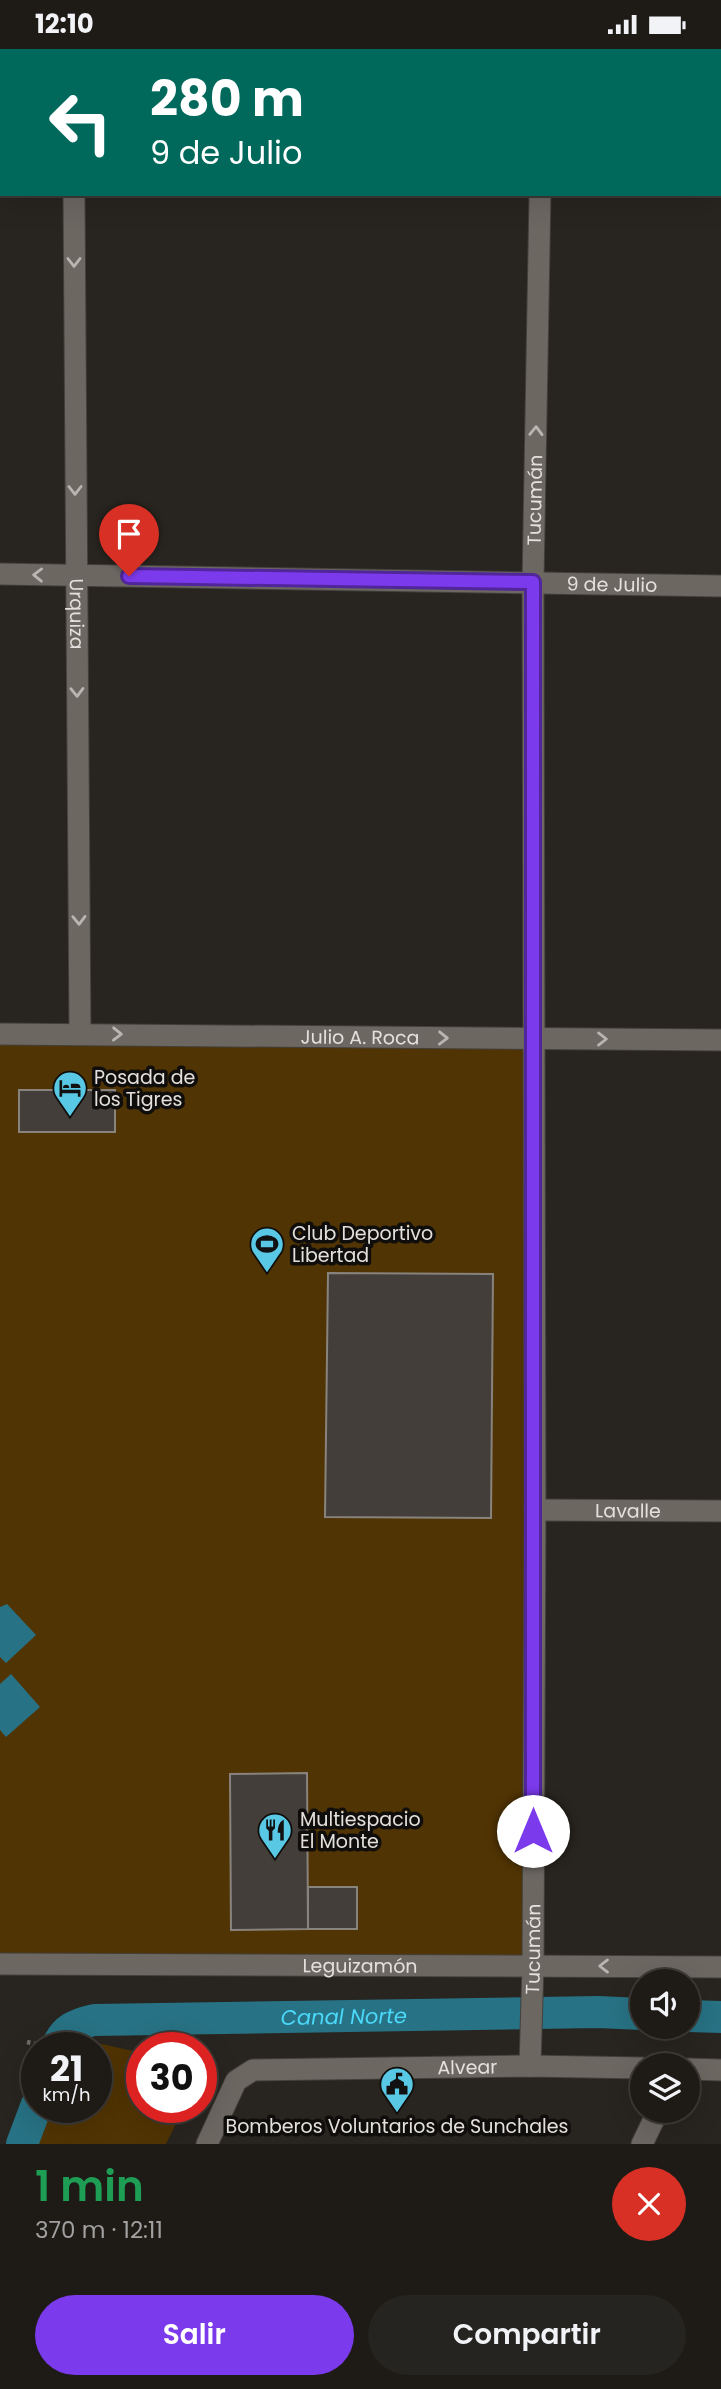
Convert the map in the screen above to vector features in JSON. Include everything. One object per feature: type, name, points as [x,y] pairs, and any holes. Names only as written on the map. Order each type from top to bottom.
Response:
[{"type":"street","name":"Urquiza","points":[[74,196],[80,1034]]},
{"type":"street","name":"Tucumán","points":[[530,2066],[535,1510],[533,582],[540,196]]},
{"type":"street","name":"9 de Julio","points":[[0,574],[721,586]]},
{"type":"street","name":"Julio A. Roca","points":[[0,1034],[721,1040]]},
{"type":"street","name":"Lavalle","points":[[535,1510],[721,1511]]},
{"type":"street","name":"Leguizamón","points":[[0,1964],[721,1967]]},
{"type":"street","name":"Alvear","points":[[207,2144],[236,2081],[253,2070],[530,2066],[630,2068]]},
{"type":"street","points":[[700,2069],[721,2070]]},
{"type":"street","points":[[642,2144],[652,2123]]},
{"type":"shaded area","name":"Club Deportivo Libertad","points":[[0,1034],[534,1038],[533,1965],[0,1964]]},
{"type":"shaded area","points":[[112,2046],[126,2049],[126,2123],[176,2123],[166,2144],[31,2144],[39,2123],[112,2123]]},
{"type":"water","points":[[7,1604],[36,1635],[6,1663],[0,1657],[0,1607]]},
{"type":"water","points":[[11,1674],[40,1707],[6,1737],[0,1730],[0,1684]]},
{"type":"building","points":[[19,1090],[115,1090],[115,1132],[19,1132]]},
{"type":"building","points":[[328,1273],[493,1274],[491,1518],[325,1517]]},
{"type":"building","points":[[307,1773],[308,1929],[231,1930],[230,1774]]},
{"type":"building","points":[[308,1887],[357,1887],[357,1929],[308,1929]]},
{"type":"waterway","name":"Canal Norte","points":[[67,2032],[82,2023],[94,2020],[630,2013]]},
{"type":"waterway","name":"Canal Norte","points":[[700,2016],[721,2017]]},
{"type":"waterway","name":"Canal Norte","points":[[22,2144],[30,2123]]},
{"type":"place","name":"Posada de los Tigres","points":[[70,1118]]},
{"type":"place","name":"Club Deportivo Libertad","points":[[267,1274]]},
{"type":"place","name":"Multiespacio El Monte","points":[[275,1860]]},
{"type":"place","name":"Bomberos Voluntarios de Sunchales","points":[[397,2114]]},
{"type":"route","points":[[129,576],[533,582],[533,1831]]}]
